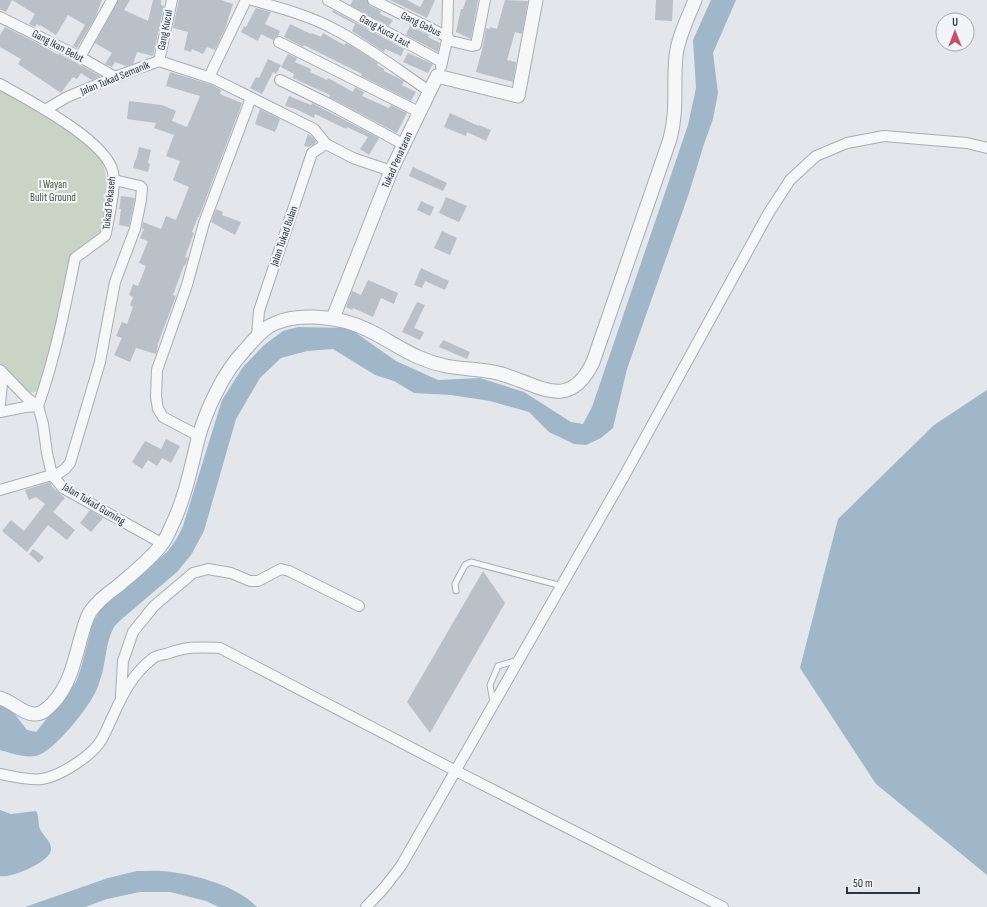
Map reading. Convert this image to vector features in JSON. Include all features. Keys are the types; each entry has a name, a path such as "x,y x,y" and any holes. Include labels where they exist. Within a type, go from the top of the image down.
{"street":[{"path":"80,57 112,0"},
{"name":"Gang Kucul","path":"159,60 172,0"},
{"path":"209,77 246,0"},
{"path":"252,0 305,16 333,28 359,43 429,92"},
{"name":"Gang Kuca Laut","path":"328,0 442,62"},
{"name":"Gang Gabus","path":"373,0 448,39 470,46 476,44 485,0"},
{"name":"Tukad Penataran","path":"333,318 391,171 418,112 437,76 448,39 448,0"},
{"path":"437,76 518,96 536,0"},
{"path":"0,698 14,704 30,714 35,714 44,711 58,697 72,670 86,620 92,609 138,569 162,544 178,514 184,498 199,436 216,393 224,378 241,354 257,336 270,326 290,319 317,317 333,318 360,326 416,356 440,365 496,372 545,390 564,390 579,384 590,369 593,362 670,139 676,107 676,55 695,0"},
{"name":"Gang Ikan Belut","path":"0,17 80,57 115,77"},
{"path":"278,42 418,112"},
{"name":"Jalan Tukad Semanik","path":"45,110 67,98 159,60 209,77 251,98"},
{"path":"280,80 331,105 403,144"},
{"name":"Tukad Pekaseh","path":"0,84 45,110 77,131 98,149 111,165 114,180 105,236 77,255 75,258 67,299 38,406"},
{"path":"199,436 163,417 158,409 156,397 158,370 187,285 204,223 251,98 314,129 326,144 353,158 391,171"},
{"path":"366,907 402,866 623,478 768,214 790,180 816,156 847,143 884,136 967,144 987,148"},
{"name":"Jalan Tukad Bulan","path":"257,336 259,310 312,153 326,144"},
{"path":"0,490 59,473 70,463 100,362 115,282 135,229 141,200 142,188 140,186 114,180"},
{"path":"2,372 27,398 38,406"},
{"path":"0,404 2,372"},
{"path":"0,412 25,406 38,406"},
{"name":"Jalan Tukad Guming","path":"38,406 43,424 52,475 63,488 162,544"},
{"path":"121,697 123,661 133,632 154,606 192,573 208,569 231,573 250,581 258,581 281,569 289,570 359,606"},
{"path":"0,774 14,777 42,779 65,771 84,758 101,740 121,697 134,676 153,658 195,646 220,648 456,771 724,907"}],"lane":[{"path":"456,591 455,584 465,565 471,562 562,586"},
{"path":"494,705 490,685 498,666 520,659"}],"green space":[{"name":"I Wayan Bulit Ground","path":"0,88 49,117 83,141 103,163 107,182 102,231 72,253 63,298 40,388 35,392 30,392 18,385 0,363"}],"water":[{"path":"711,0 736,0 713,53 718,93 713,119 689,193 627,369 613,428 601,438 586,445 574,444 549,432 529,412 490,401 451,395 414,393 394,381 375,375 333,349 307,351 281,358 260,378 236,419 204,531 191,555 177,572 114,627 109,638 98,687 87,706 61,738 44,753 36,756 27,756 0,750 0,706 10,708 27,730 36,732 76,682 93,622 101,609 168,551 177,538 183,526 222,400 243,367 264,345 283,331 298,327 349,328 396,361 438,380 480,378 524,392 571,422 583,424 592,407 688,125 696,88 693,40"},
{"path":"987,390 987,875 876,784 800,668 838,519 934,425"},
{"path":"0,810 11,814 36,811 40,829 51,847 49,855 44,860 29,869 12,875 0,876"},
{"path":"137,871 167,871 205,879 239,893 257,907 219,907 206,901 170,892 140,892 107,899 85,907 25,907 108,878"}],"building":[{"path":"0,0 12,0 6,12 0,9"},
{"path":"12,0 102,0 95,18 77,48 73,46 85,25 68,15 56,35 40,25 37,24 35,27 29,24 35,14"},
{"path":"118,0 130,0 124,10 148,21 153,0 161,0 161,5 164,6 153,56 137,52 133,64 126,66 115,62 112,67 105,64 112,53 95,43"},
{"path":"179,0 221,0 233,4 225,29 215,50 207,47 203,54 192,49 191,52 184,50 188,32 173,28"},
{"path":"353,0 367,0 370,6 381,11 380,14 393,20 389,26 350,5"},
{"path":"390,0 407,0 420,7 424,0 435,0 427,18"},
{"path":"466,0 478,0 471,39 456,32 461,9 463,9"},
{"path":"505,0 528,1 522,34 515,32 507,60 516,62 513,82 476,72 486,28 490,29 490,27 497,29"},
{"path":"656,0 673,0 672,21 655,20"},
{"path":"256,8 271,12 265,24 280,31 278,36 273,40 261,34 258,41 241,32 244,26 246,27"},
{"path":"333,10 404,49 401,56 385,49 384,52 352,31 355,24 332,12"},
{"path":"290,24 321,37 323,33 344,45 346,43 355,48 378,63 377,65 384,69 384,71 404,81 402,85 416,92 411,101 361,76 362,74 304,45 303,47 284,37"},
{"path":"410,26 429,35 428,37 440,43 438,52 406,35"},
{"path":"5,27 100,76 92,80 81,73 77,79 73,77 61,93 18,64 21,59 0,47 0,35"},
{"path":"408,53 433,64 428,73 403,62"},
{"path":"288,54 297,58 295,62 311,69 310,72 327,80 328,78 353,92 355,87 364,92 362,96 389,108 391,105 407,113 397,133 329,97 330,95 293,78 294,74 281,67"},
{"path":"268,59 281,65 276,74 273,72 262,94 250,88 256,77 259,78"},
{"path":"170,72 212,85 221,90 220,94 242,103 192,232 194,233 185,257 188,258 173,295 176,296 157,346 156,354 136,348 130,362 114,355 122,338 116,336 122,322 127,324 133,307 130,305 133,297 129,295 133,284 138,286 146,266 139,263 148,241 140,238 144,229 142,229 143,222 161,229 166,216 176,220 189,187 173,180 180,161 166,156 174,135 154,128 156,123 127,119 129,101 162,105 176,111 172,121 187,127 200,96 166,86"},
{"path":"289,96 311,105 312,103 379,138 369,155 360,149 368,137 347,127 346,129 315,114 314,118 296,109 285,106"},
{"path":"260,109 280,119 275,132 255,124"},
{"path":"450,113 491,130 486,141 467,132 466,136 444,127"},
{"path":"308,134 316,141 315,144 309,147 304,146"},
{"path":"139,147 151,150 148,163 150,164 148,172 133,168"},
{"path":"413,167 447,183 443,191 409,176"},
{"path":"121,196 135,198 129,227 119,225"},
{"path":"446,197 467,206 459,222 439,213"},
{"path":"421,201 434,207 430,216 417,210"},
{"path":"216,209 223,212 222,215 241,222 235,235 211,222"},
{"path":"442,231 457,238 450,255 434,248"},
{"path":"421,268 449,281 445,290 425,281 422,288 414,285"},
{"path":"368,280 398,293 394,304 381,298 373,317 353,308 352,310 346,307 352,291 361,295"},
{"path":"417,302 425,305 414,328 424,332 420,340 402,332"},
{"path":"443,340 470,352 467,359 439,347"},
{"path":"166,439 180,446 171,463 162,458 157,466 148,460 142,469 132,462 145,441 161,449"},
{"path":"50,482 52,487 65,498 53,512 75,530 67,540 48,525 27,552 2,531 11,520 24,531 45,504 36,497 29,500 25,490"},
{"path":"90,510 103,518 91,532 80,523"},
{"path":"33,549 44,557 39,563 29,554"},
{"path":"483,571 505,603 430,733 407,702"}]}
